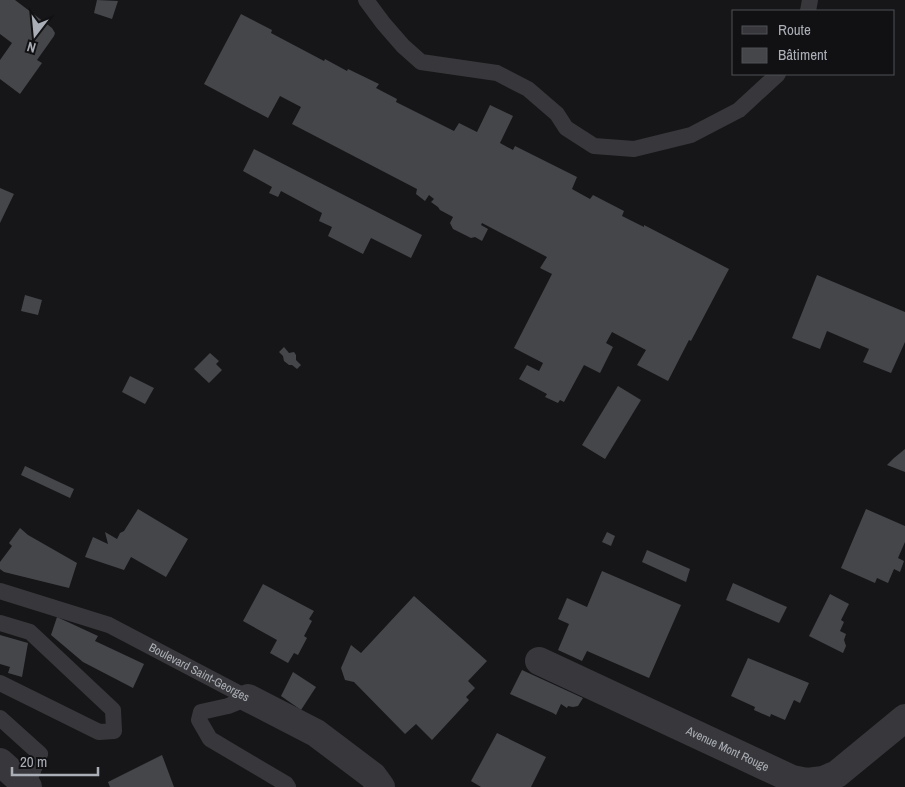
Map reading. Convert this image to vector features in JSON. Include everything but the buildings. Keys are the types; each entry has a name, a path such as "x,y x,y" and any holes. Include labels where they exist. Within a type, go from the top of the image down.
{"street":[{"name":"Avenue Mont Rouge","path":"539,661 792,779 807,782 823,780 837,774 905,718"},
{"name":"Boulevard Saint-Georges","path":"248,698 316,733 373,776 381,787"},
{"path":"0,762 27,786"}],"lane":[{"path":"366,0 403,46 421,62 497,73 528,89 557,114 566,128 594,146 634,149 691,134 739,110 777,75"},
{"name":"Boulevard Saint-Georges","path":"0,591 110,625 248,698"},
{"path":"0,623 30,632 106,703 113,710 114,731 99,732 0,683"},
{"path":"248,698 228,706 201,712 198,720 210,740 286,784 288,787"},
{"path":"0,718 40,754 27,786"}]}
